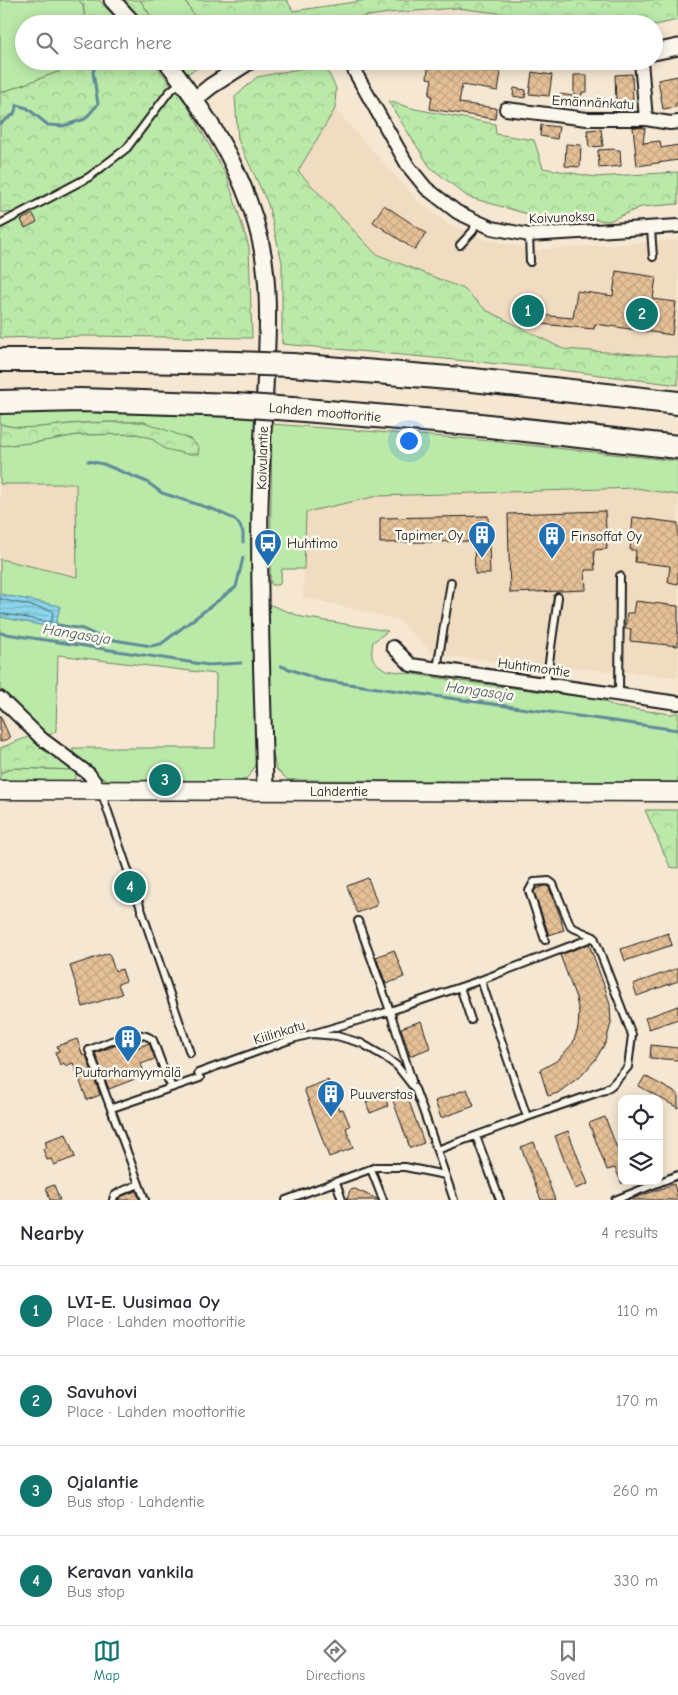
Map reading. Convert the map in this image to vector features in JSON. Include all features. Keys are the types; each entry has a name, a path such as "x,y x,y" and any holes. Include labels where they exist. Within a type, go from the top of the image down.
{"highway":[{"path":"0,360 292,365 473,380 678,403"},
{"name":"Lahden moottoritie","path":"0,402 80,400 236,405 471,424 678,447"}],"main road":[{"name":"Lahdentie","path":"0,790 678,792"}],"street":[{"path":"112,0 126,15"},
{"path":"663,50 678,47"},
{"name":"Koivulantie","path":"173,70 195,99 223,146 234,169 250,209 264,260 268,339 260,507 260,591 265,791"},
{"path":"195,99 236,70"},
{"name":"Koivunoksa","path":"354,70 408,166 426,188 457,212 492,228 529,235 678,226"},
{"path":"642,70 646,119"},
{"name":"Emännänkatu","path":"506,109 588,120 646,119 670,123 678,122"},
{"name":"Huhtimontie","path":"394,647 411,665 678,703"},
{"path":"0,698 42,739 89,774 100,790"}],"lane":[{"path":"0,224 89,177 128,148 169,92 182,81"},
{"path":"460,245 473,231 476,221"},
{"path":"651,229 653,257"},
{"path":"529,235 530,262"},
{"path":"618,695 620,576"},
{"path":"437,669 450,582"},
{"path":"546,684 558,597"},
{"path":"100,790 190,1053"},
{"path":"437,1150 527,1116 605,1090 628,1067 632,1035 594,937 571,927 553,884 549,881 534,882 529,891 545,940"},
{"path":"358,921 390,1011 415,1090"},
{"path":"312,1034 390,1011 481,980 594,937"},
{"path":"481,980 527,1116"},
{"path":"460,987 471,1020"},
{"name":"Kiilinkatu","path":"112,1108 172,1087 292,1039 312,1034 337,1036 361,1043 385,1057 397,1066 415,1090 454,1200"},
{"path":"145,1200 89,1050 130,1035 148,1036 153,1040 172,1087"},
{"path":"476,1136 500,1200"},
{"path":"286,1200 380,1167 405,1167 445,1175"},
{"path":"371,1169 382,1200"},
{"path":"615,1200 678,1176"},
{"path":"336,1182 342,1200"},
{"path":"113,1200 114,1196 120,1192 139,1184"}],"shaded area":[{"path":"335,109 418,201 448,224 486,240 536,250 678,240 678,357 563,349 486,310 464,289 376,254 298,171"},
{"path":"0,484 76,484 77,577 0,559"},
{"name":"Huhtimo","path":"636,488 678,495 678,677 434,655 399,620 303,597 306,512 378,496"}],"green space":[{"path":"0,0 78,0 83,5 85,15 15,15 15,70 60,70 0,93"},
{"path":"78,0 99,0 113,15 85,15 83,5"},
{"path":"123,0 140,0 150,15 136,15"},
{"path":"140,0 185,0 194,15 150,15"},
{"path":"185,0 287,0 293,11 368,0 678,0 678,20 663,23 663,15 513,15 457,8 376,15 194,15"},
{"path":"60,70 159,70 186,103 227,177 249,247 252,338 85,336 0,338 0,229 29,214 0,212 0,93"},
{"path":"185,70 194,70 187,74"},
{"path":"293,70 327,70 336,88 335,109 298,171 376,254 464,289 486,310 563,349 678,357 678,385 554,369 282,344 282,262 268,204 238,140 235,97 257,77"},
{"path":"388,101 415,109 495,124 496,134 534,140 543,168 595,177 678,172 678,204 641,207 609,221 531,215 468,197 430,167"},
{"path":"77,412 258,418 257,751 252,771 243,780 225,783 167,779 118,782 105,779 96,774 73,752 73,748 215,748 216,674 58,655 56,731 48,736 0,694 0,559 77,577 76,484 0,484 0,446 77,435 137,434 151,438 165,449 144,422 88,423 26,428 0,424 0,413"},
{"path":"144,422 190,439 199,447 198,454 187,454 165,449 151,438 137,434 77,435 0,446 0,424 26,428 88,423"},
{"path":"272,424 471,439 678,461 678,495 636,488 378,496 306,512 304,569 282,569 280,584 272,585 270,581"},
{"path":"268,604 302,617 388,631 373,642 372,652 373,659 386,670 599,699 616,707 672,714 678,712 678,782 288,780 276,769 272,749"},
{"path":"33,735 77,770 13,768 0,773 0,748"},
{"path":"13,768 77,770 72,782 0,782 0,773"},
{"path":"645,810 678,810 678,868 670,867"}],"water":[{"path":"0,594 60,606 55,628 0,617"}],"building":[{"path":"428,70 491,70 501,72 498,91 462,85 459,103 496,108 495,119 430,109 432,95 429,95 432,79 427,78"},
{"path":"532,72 552,75 549,96 529,94"},
{"path":"632,74 633,102 616,103 615,75"},
{"path":"574,75 587,75 587,92 582,92 582,95 574,95"},
{"path":"678,76 678,103 676,103 676,107 663,109 658,80"},
{"path":"514,88 526,90 525,98 513,96"},
{"path":"559,94 573,96 572,105 558,103"},
{"path":"541,125 559,127 557,139 540,136"},
{"path":"633,127 645,128 643,143 660,141 661,148 678,145 678,160 637,166"},
{"path":"601,129 603,146 589,147 587,130"},
{"path":"566,144 581,145 580,167 565,166"},
{"path":"598,150 620,150 621,166 599,168"},
{"path":"384,205 426,233 415,250 373,222"},
{"path":"33,214 37,222 25,228 21,220"},
{"path":"616,271 656,277 653,299 676,302 672,335 595,324 594,329 530,323 528,327 518,323 519,319 513,315 522,301 525,303 527,299 538,302 537,307 541,307 539,315 573,318 577,291 613,296"},
{"name":"Finsoffat Oy","path":"605,511 607,549 594,550 595,570 585,570 586,590 510,593 508,514"},
{"name":"Tapimer Oy","path":"488,516 490,574 475,574 474,541 380,543 380,518"},
{"path":"633,517 678,523 678,584 668,582 670,566 635,562 636,550 630,550"},
{"path":"635,601 678,606 678,646 630,641 631,629 625,629 627,613 633,613"},
{"path":"0,715 10,738 0,742"},
{"path":"368,878 378,905 357,913 347,886"},
{"path":"543,886 548,886 564,930 549,935 534,892"},
{"path":"668,933 672,945 625,961 621,949"},
{"path":"589,944 610,1005 611,1023 606,1042 595,1060 583,1074 558,1093 548,1096 540,1070 558,1060 573,1043 578,1028 579,1012 576,998 560,955"},
{"path":"394,950 404,977 386,984 376,957"},
{"path":"109,953 115,971 122,969 126,981 118,984 122,994 83,1007 70,966"},
{"path":"678,968 678,981 637,996 633,984"},
{"path":"678,1006 678,1019 649,1029 645,1018"},
{"path":"421,1021 430,1048 410,1056 401,1028"},
{"path":"77,1039 83,1056 86,1055 100,1095 87,1100 73,1063 65,1066 64,1063 60,1065 55,1052 59,1051 57,1046"},
{"name":"Puutarhamyymälä","path":"133,1040 136,1048 149,1043 155,1059 141,1064 145,1075 109,1089 95,1053"},
{"path":"651,1045 678,1048 678,1060 650,1058"},
{"path":"645,1076 678,1094 678,1108 663,1100 663,1095 655,1095 639,1086"},
{"name":"Puuverstas","path":"328,1080 339,1110 343,1109 350,1126 346,1128 353,1148 329,1157 304,1089"},
{"path":"467,1089 474,1106 441,1118 435,1101"},
{"path":"406,1093 424,1143 410,1148 392,1098"},
{"path":"385,1096 388,1106 370,1113 366,1102"},
{"path":"605,1117 618,1151 618,1175 615,1168 607,1170 589,1123"},
{"path":"568,1131 588,1184 575,1189 555,1136"},
{"path":"66,1134 75,1157 54,1165 51,1159 47,1160 43,1149 47,1148 45,1141"},
{"path":"534,1142 555,1200 541,1200 521,1147"},
{"path":"674,1184 678,1200 631,1200 632,1199"},
{"path":"54,1185 60,1200 50,1200 46,1188"},
{"path":"355,1189 378,1200 347,1200 350,1190"},
{"path":"136,1191 140,1200 118,1200 122,1196"}],"waterway":[{"path":"0,124 14,114 17,105 27,108 48,125 63,126 85,119 98,104 94,70"},
{"path":"88,461 103,464 147,482 162,493 215,510 234,519 243,532 243,542"},
{"path":"52,624 83,629 102,638 151,646 161,644 236,587 243,558"},
{"name":"Hangasoja","path":"0,633 208,665 241,663"},
{"name":"Hangasoja","path":"281,666 320,680 678,730"}],"place":[{"name":"LVI-E. Uusimaa Oy","path":"528,311"},
{"name":"Savuhovi","path":"642,314"},
{"name":"Tapimer Oy","path":"482,559"},
{"name":"Finsoffat Oy","path":"552,560"},
{"name":"Huhtimo","path":"268,567"},
{"name":"Ojalantie","path":"165,780"},
{"name":"Keravan vankila","path":"130,887"},
{"name":"Puutarhamyymälä","path":"128,1063"},
{"name":"Puuverstas","path":"331,1118"}]}
